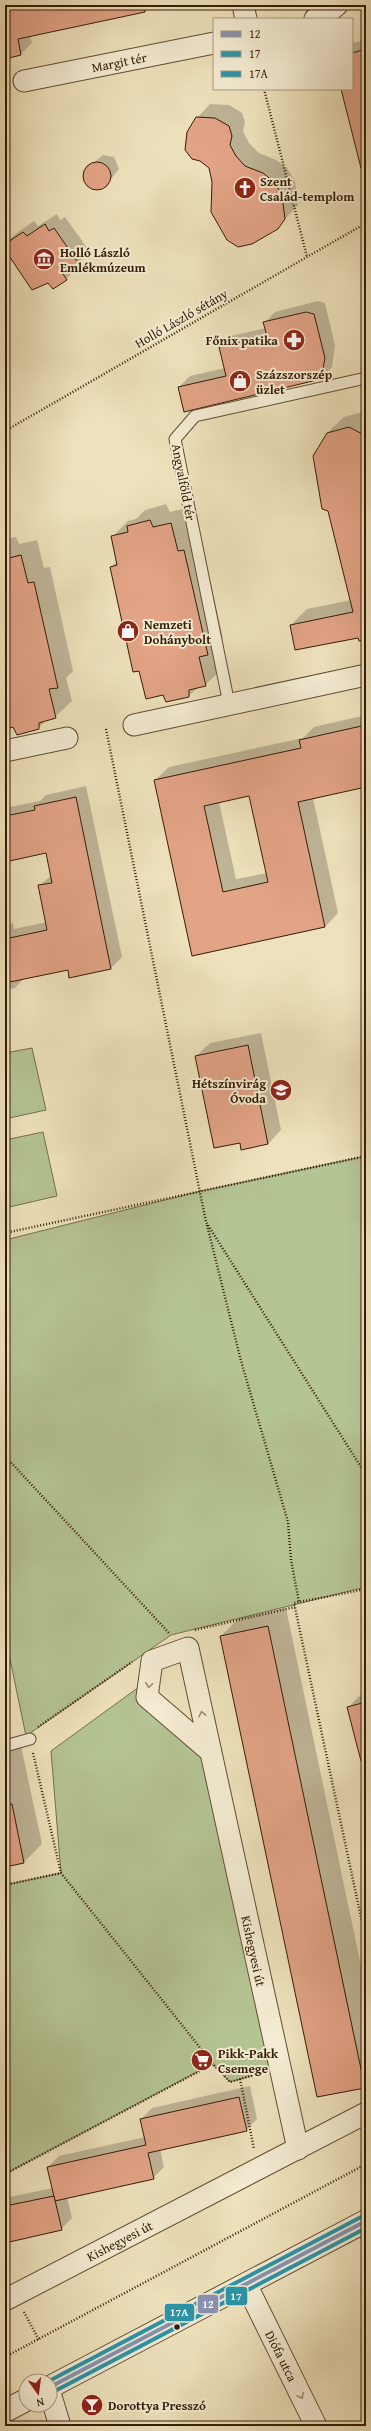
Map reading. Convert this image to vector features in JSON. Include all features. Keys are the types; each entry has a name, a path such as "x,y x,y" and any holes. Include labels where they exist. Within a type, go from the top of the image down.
{"street":[{"path":"243,5 246,18"},
{"path":"318,18 325,15 337,5"},
{"name":"Margit tér","path":"24,81 213,42"},
{"path":"134,725 366,675"},
{"path":"5,751 67,738"},
{"name":"Kishegyesi út","path":"211,1752 147,1697 152,1661 188,1648 211,1752 279,2068 298,2149"},
{"name":"Kishegyesi út","path":"10,2298 366,2113"},
{"path":"58,2383 247,2286 366,2221"},
{"name":"Diófa utca","path":"247,2286 316,2426"},
{"path":"5,2411 18,2404"},
{"path":"56,2413 60,2426"}],"lane":[{"name":"Angyalföld tér","path":"230,704 175,439 195,416 366,378"},
{"path":"5,1746 30,1739"}],"path":[{"path":"264,90 307,257"},
{"name":"Holló László sétány","path":"5,431 366,223"},
{"path":"106,729 201,1191 206,1222 241,1361 288,1522 291,1560 299,1602"},
{"path":"5,1233 366,1156"},
{"path":"206,1222 366,1475"},
{"path":"5,1456 171,1635"},
{"path":"366,1589 294,1603 366,1941"},
{"path":"30,1739 61,1873 213,2064 230,2082 279,2068"},
{"path":"5,1886 61,1873"},
{"path":"5,2174 213,2064"},
{"path":"240,2079 256,2162 267,2164"},
{"path":"5,2357 366,2164"},
{"path":"10,2298 39,2340"}],"green space":[{"path":"32,1048 46,1110 5,1119 5,1053"},
{"path":"43,1132 57,1196 5,1208 5,1140"},
{"path":"366,1156 366,1587 171,1635 26,1736 5,1635 5,1240 201,1191"},
{"path":"150,1679 147,1697 211,1752 279,2068 230,2082 212,2064 5,2174 5,1885 61,1873 51,1751"}],"building":[{"path":"5,5 144,5 145,12 18,39 21,55 5,59"},
{"path":"366,49 366,168 361,168 341,90 353,90 353,53"},
{"name":"Szent Család-templom","path":"196,117 215,118 229,126 232,136 230,145 236,156 245,166 263,173 274,182 282,195 285,219 278,229 252,244 238,247 227,240 211,212 212,182 209,168 200,161 192,159 185,150 187,132"},
{"path":"97,162 107,166 111,176 107,186 97,190 87,186 83,176 87,166"},
{"name":"Holló László Emlékmúzeum","path":"45,224 49,231 54,228 79,264 63,274 67,280 53,289 48,283 32,290 5,250 5,244 23,232 27,236"},
{"path":"306,312 314,314 325,358 321,379 184,412 178,387 226,376 219,347 267,336 263,322"},
{"path":"349,427 366,436 366,640 359,641 358,638 295,650 290,625 353,612 328,511 322,509 313,456 327,433"},
{"path":"150,520 153,527 171,523 178,551 184,550 208,655 199,657 206,686 189,690 189,697 166,702 163,695 146,699 139,671 133,672 110,567 117,565 111,536 128,532 127,526"},
{"path":"21,555 28,583 34,582 58,688 49,689 56,718 39,723 39,729 17,735 13,727 5,729 5,559"},
{"path":"366,725 366,787 298,802 325,927 192,956 154,780 301,748 299,740","holes":["249,796 268,882 223,892 204,806"]},
{"path":"76,797 111,969 69,978 68,970 5,983 5,939 47,930 38,885 52,883 46,853 5,862 5,816 35,810 34,806"},
{"name":"Hétszínvirág Óvoda","path":"248,1045 268,1144 241,1150 240,1143 214,1148 195,1056"},
{"path":"268,1626 365,2088 317,2097 220,1636"},
{"path":"366,1702 366,1760 361,1761 347,1707"},
{"path":"12,1804 24,1863 10,1866 8,1861 5,1861 5,1805"},
{"path":"239,2097 247,2131 148,2153 154,2179 55,2201 47,2167 146,2145 140,2119"},
{"path":"54,2196 62,2230 5,2243 5,2206"}],"transit line":[{"name":"17A","path":"58,2376 363,2216"},
{"name":"12","path":"58,2383 366,2221"},
{"name":"17","path":"58,2389 366,2228"}],"place":[{"name":"Szent Család-templom","path":"245,188"},
{"name":"Holló László Emlékmúzeum","path":"44,259"},
{"name":"Főnix patika","path":"294,340"},
{"name":"Százszorszép üzlet","path":"240,381"},
{"name":"Nemzeti Dohánybolt","path":"128,631"},
{"name":"Hétszínvirág Óvoda","path":"281,1090"},
{"name":"Pikk-Pakk Csemege","path":"202,2060"},
{"name":"Dorottya Presszó","path":"92,2405"}]}
